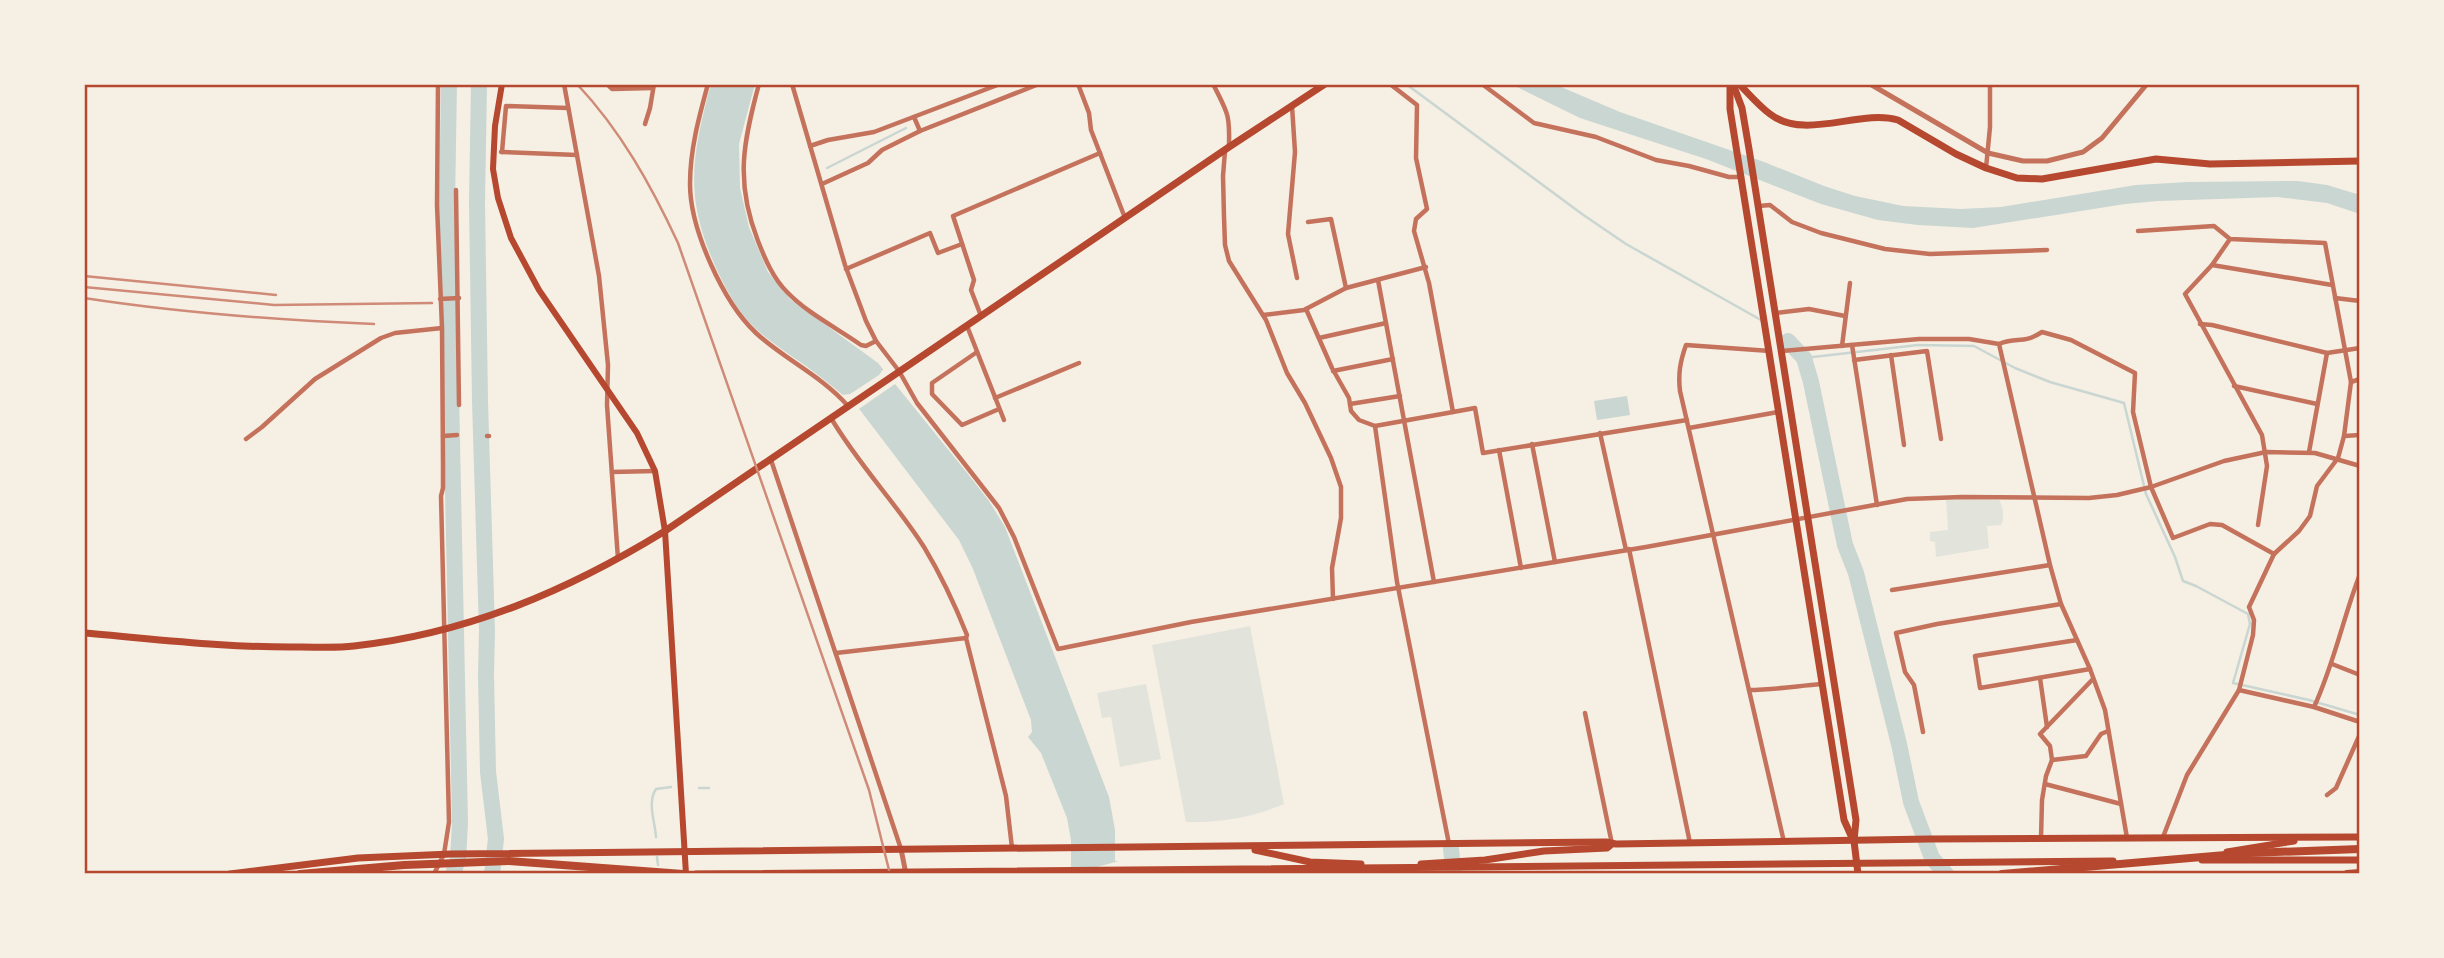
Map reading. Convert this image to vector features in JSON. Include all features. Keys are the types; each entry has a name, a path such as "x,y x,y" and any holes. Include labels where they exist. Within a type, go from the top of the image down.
{"highway":[{"path":"2002,874 2249,853 2360,849"},
{"path":"300,874 404,865 509,861 685,874"},
{"path":"2347,874 2360,873"}],"main road":[{"path":"502,84 493,152 498,198 518,255 538,290 637,433 655,471 665,531 685,874"},
{"path":"84,633 263,647 353,647 479,620 575,582 665,531 1325,84"},
{"path":"1731,84 1730,109 1844,820 1854,841"},
{"path":"1731,84 1742,108 1783,350 1856,820 1854,841 1858,874"},
{"path":"1739,84 1772,116 1791,123 1826,124 1887,117 1898,120 1986,168 2017,178 2042,180 2156,159 2210,164 2360,160"},
{"path":"230,874 335,860 447,854 2360,837"},
{"path":"2188,860 2247,847 2328,838"},
{"path":"1241,846 1310,862 1395,868 1485,860 1544,851 1607,848 1612,844"},
{"path":"696,874 2360,860"}],"street":[{"path":"435,874 447,854 449,822 441,496 444,436 438,84"},
{"path":"564,84 599,276 608,365 607,405 618,560"},
{"path":"607,84 612,89 653,86 645,124"},
{"path":"708,84 692,148 690,187 694,213 712,265 732,304 756,333 849,405"},
{"path":"759,84 746,134 742,176 747,208 761,249 772,271 793,298 861,345 866,346 876,341"},
{"path":"792,84 858,304 895,373 999,508 1014,537 1058,649 1191,622 1399,589 1924,497 2089,498 2151,487 2224,461 2266,452 2309,452 2360,466"},
{"path":"810,146 828,140 872,133 1000,84"},
{"path":"822,184 868,163 882,150 920,131 1039,84"},
{"path":"1078,84 1125,218"},
{"path":"1213,84 1225,104 1230,122 1223,176 1227,254 1233,269 1263,315 1287,373 1305,403 1331,458 1341,486 1340,518 1332,568 1333,599"},
{"path":"1390,84 1417,105 1416,158 1427,209 1416,219 1414,228 1426,267 1453,412"},
{"path":"1482,84 1534,123 1597,137 1656,160 1729,177 1742,177"},
{"path":"1986,168 1990,84"},
{"path":"1874,85 1988,153 2023,161 2047,161 2083,152 2102,138 2147,84"},
{"path":"1292,105 1295,152 1288,234 1297,278"},
{"path":"502,152 506,106 568,108"},
{"path":"914,117 920,131"},
{"path":"493,152 577,155"},
{"path":"981,316 971,290 974,280 953,216 1100,153"},
{"path":"456,190 459,405"},
{"path":"1759,206 1770,205 1792,222 1821,233 1885,249 1930,254 2047,250"},
{"path":"1308,222 1331,219 1346,288"},
{"path":"2138,230 2214,226 2230,239 2325,243 2351,382 2344,436 2337,458 2318,486 2309,516 2299,531 2274,554 2249,607 2254,620 2253,635 2239,690 2187,775 2163,837"},
{"path":"846,269 930,233 938,253 962,244"},
{"path":"2230,239 2212,265 2185,294 2262,435 2267,466 2258,525"},
{"path":"2212,265 2332,285"},
{"path":"1263,315 1306,309 1346,288 1426,267"},
{"path":"1378,280 1434,582"},
{"path":"1842,346 1850,283"},
{"path":"442,299 458,298"},
{"path":"2335,298 2360,301"},
{"path":"1306,309 1333,371 1349,398 1351,411 1359,420 1375,426 1475,408 1483,453 1687,420"},
{"path":"1776,316 1806,309 1845,316"},
{"path":"1319,338 1386,323"},
{"path":"2200,324 2327,353 2360,348"},
{"path":"967,325 1004,419"},
{"path":"246,439 315,379 381,338 401,332 442,328"},
{"path":"1783,350 1852,347 1919,339 1969,340 1999,344 2009,339 2028,341 2042,332 2071,340 2135,373 2133,411 2151,487 2173,538 2210,524 2222,524 2274,554"},
{"path":"1999,344 2061,604 2105,710 2127,838"},
{"path":"1770,351 1686,345 1679,376 1784,843"},
{"path":"1852,347 1877,505"},
{"path":"1853,359 1927,351 1941,439"},
{"path":"977,352 932,383 932,394 962,425 999,409"},
{"path":"2309,452 2327,353"},
{"path":"1891,355 1904,445"},
{"path":"1333,371 1393,359"},
{"path":"995,398 1079,363"},
{"path":"2351,382 2360,379"},
{"path":"2233,386 2317,404"},
{"path":"1350,404 1400,396"},
{"path":"1689,428 1779,412"},
{"path":"831,418 923,546 943,581 967,635 1006,796 1012,848"},
{"path":"1375,426 1399,589 1449,844"},
{"path":"1600,433 1690,844"},
{"path":"444,436 457,435"},
{"path":"2344,436 2360,435"},
{"path":"1532,444 1555,562"},
{"path":"1499,450 1521,568"},
{"path":"771,460 901,849 906,872"},
{"path":"612,472 655,471"},
{"path":"1892,590 2050,565"},
{"path":"2314,706 2332,664 2349,602 2360,574"},
{"path":"1923,732 1914,685 1905,672 1896,633 2061,604"},
{"path":"836,653 966,638"},
{"path":"2077,640 1975,656 1980,688 2090,669"},
{"path":"2332,664 2360,675"},
{"path":"2040,678 2047,727"},
{"path":"2041,838 2045,785 2052,760 2050,746 2040,734 2093,679"},
{"path":"1749,690 1774,691 1786,687 1822,684"},
{"path":"2239,690 2314,706 2360,722"},
{"path":"1585,713 1612,844"},
{"path":"2052,760 2086,756 2101,734 2108,731"},
{"path":"2327,795 2336,788 2360,734"},
{"path":"2045,785 2121,804"}],"shaded area":[{"path":"711,84 755,84 739,144 740,188 749,227 768,272 790,299 878,363 989,501 1005,527 1109,797 1115,830 1115,861 1119,861 1071,874 1071,840 1067,818 1041,753 1028,737 1032,732 1031,720 973,569 959,540 860,410 755,328 738,308 725,286 706,244 695,199 695,156"},
{"path":"1511,84 1554,84 1620,112 1764,162 1824,186 1903,206 1961,209 2001,207 2136,185 2298,181 2327,185 2360,195 2360,214 2327,203 2277,197 2125,204 1973,228 1878,220 1821,204 1706,159 1580,118"},
{"path":"1627,396 1630,415 1597,420 1594,401"},
{"path":"1946,499 1999,500 2003,519 2001,525 1987,526 1989,548 1936,557 1935,542 1930,541 1930,532 1948,530"},
{"path":"1250,626 1284,804 1236,818 1186,822 1152,645"},
{"path":"1146,684 1161,759 1120,767 1111,717 1102,718 1097,693"}],"pier":[{"path":"884,368 898,382 856,411 842,395 850,394 879,375"}],"waterway":[{"path":"449,84 447,203 460,823 458,859 453,874"},
{"path":"479,84 477,202 488,772 496,839 492,874"},
{"path":"1406,84 1626,244 1761,320"},
{"path":"827,168 906,128"},
{"path":"1780,335 1788,341"},
{"path":"1788,341 1804,358 1811,382 1845,545 1856,573 1911,802 1932,858 1946,874"},
{"path":"1804,358 1918,345 1974,346 2015,368 2050,382 2124,403 2146,494 2183,581 2248,614 2250,624 2233,683 2360,715"},
{"path":"656,837 653,794 656,789 671,787"},
{"path":"699,788 709,788"},
{"path":"1451,848 1452,859"},
{"path":"657,857 658,865"}],"railway":[{"path":"577,84 608,121 634,159 678,243 869,790 890,874"},
{"path":"84,276 276,295"},
{"path":"84,287 274,305 432,303"},
{"path":"84,298 228,315 374,324"}]}
